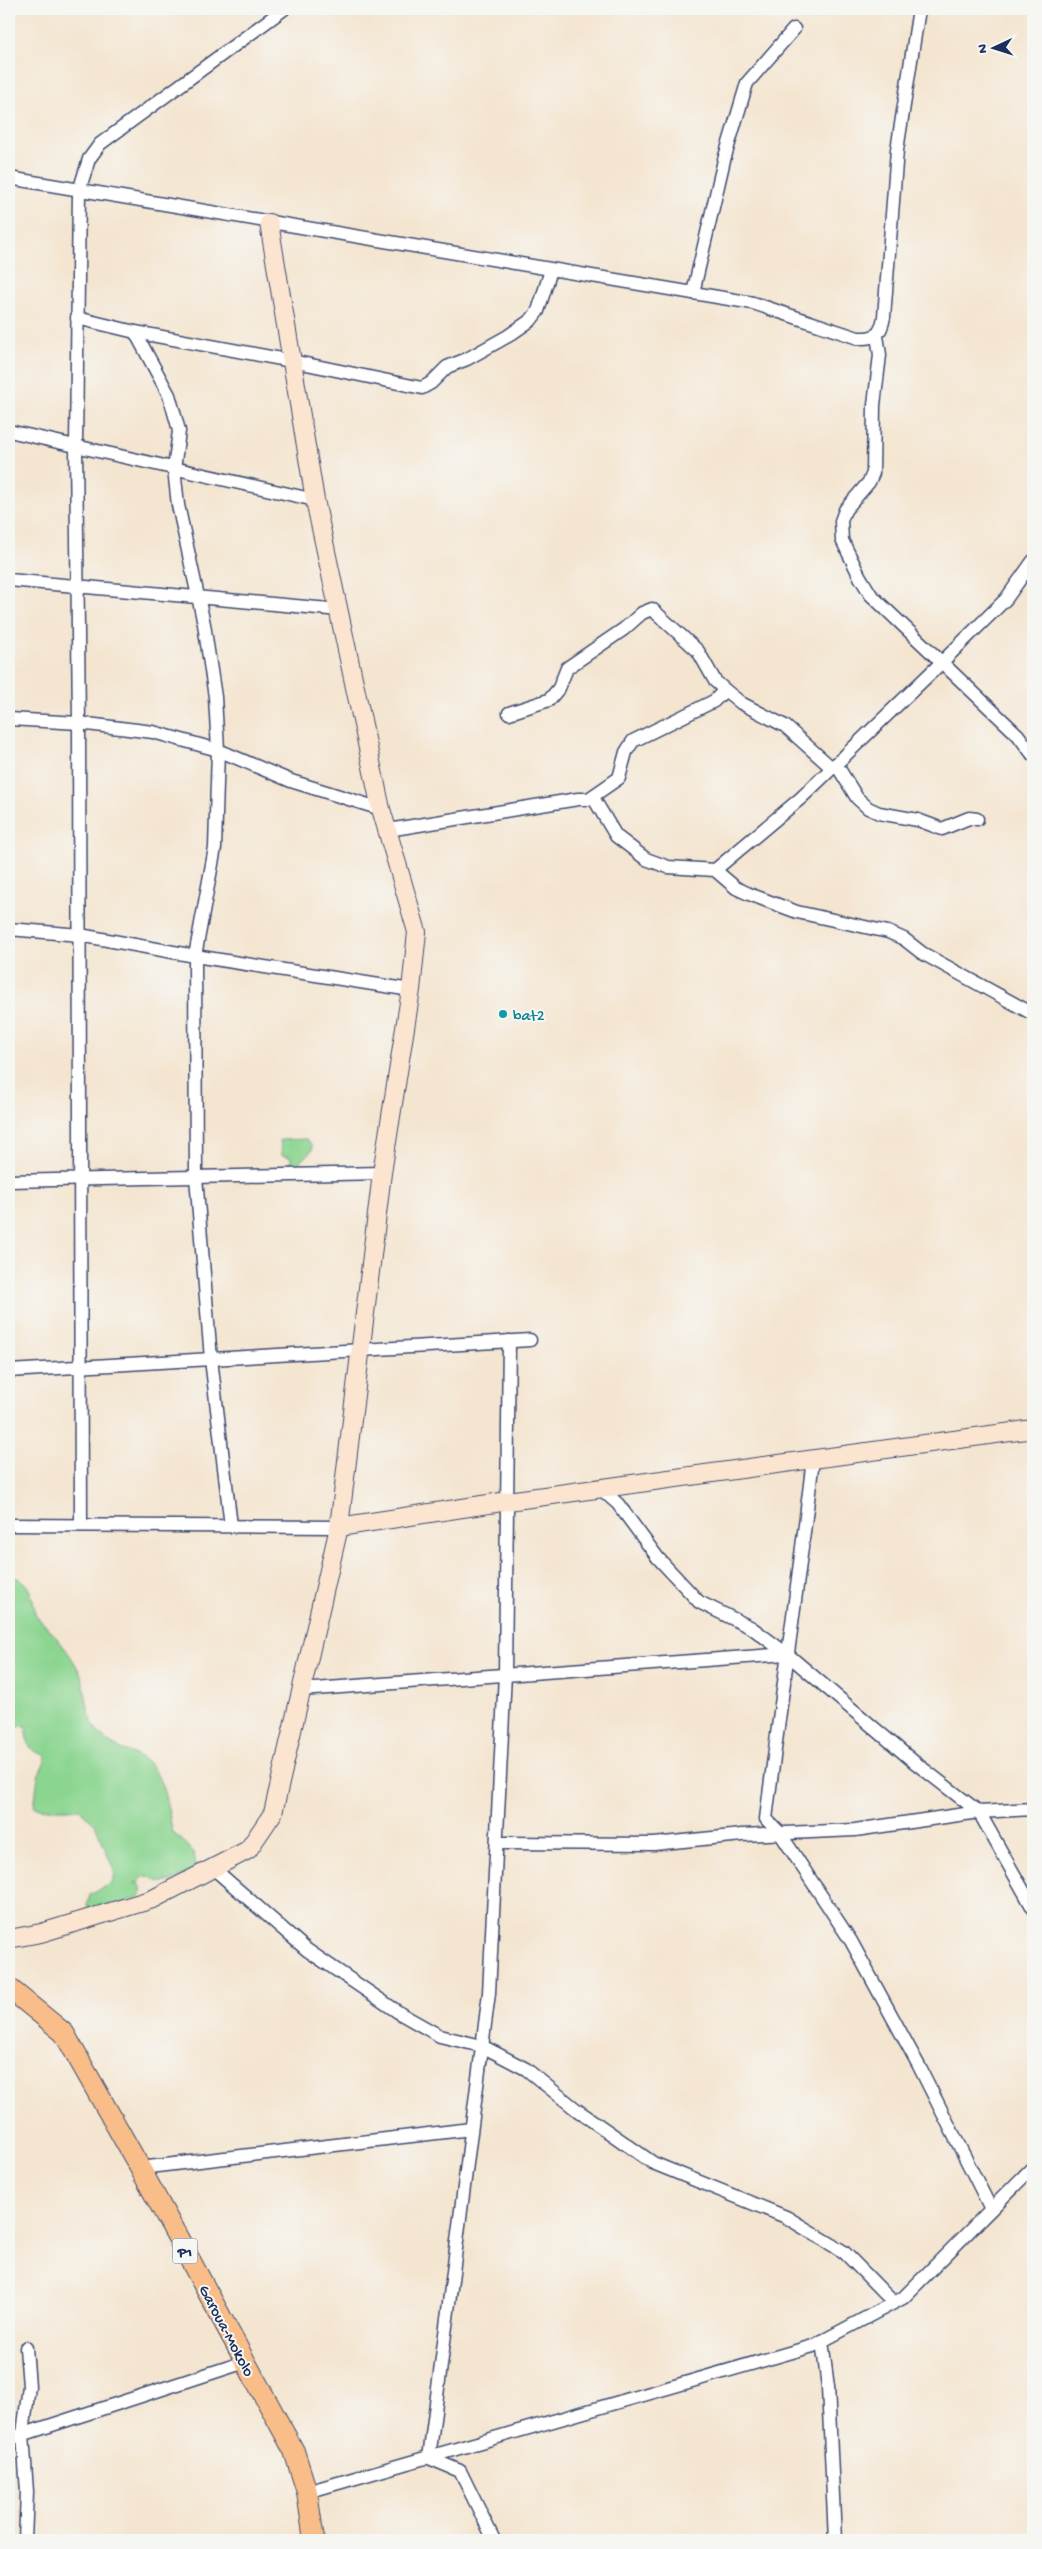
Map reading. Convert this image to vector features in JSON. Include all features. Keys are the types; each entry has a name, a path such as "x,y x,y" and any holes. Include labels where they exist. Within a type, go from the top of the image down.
{"main road":[{"name":"Garoua-Mokolo","path":"9,1988 64,2033 140,2168 294,2451 307,2492 314,2540"}],"street":[{"path":"81,1524 80,935 76,447 79,191 89,159 100,144 284,9"},
{"path":"9,178 753,303 858,338 870,339 877,336 882,330 884,317 897,150 919,9"},
{"path":"693,293 724,160 747,83 794,29"},
{"path":"9,1940 41,1934 153,1899 248,1850 272,1813 339,1526 382,1173 411,990 416,932 381,809 315,500 269,223"},
{"path":"77,318 134,332 292,360 416,387 426,386 447,367 466,360 508,336 531,320 538,311 551,270"},
{"path":"134,332 174,410 179,431 174,469 178,505 211,663 218,750 215,848 195,956 196,1177 211,1359 231,1526"},
{"path":"877,336 880,355 874,406 873,473 869,482 845,510 841,532 860,577 871,595 1018,735 1033,755"},
{"path":"9,432 315,500"},
{"path":"715,870 772,824 941,663 1006,599 1033,561"},
{"path":"9,580 340,610"},
{"path":"509,713 524,710 549,700 558,688 567,668 624,629 642,613 652,609 698,651 716,682 741,703 785,726 834,766 857,798 868,808 879,813 918,820 942,829 969,818 977,819"},
{"path":"388,830 590,798 619,778 626,752 633,741 714,701 725,690"},
{"path":"9,719 132,728 218,750 291,781 381,809"},
{"path":"590,798 596,800 616,836 646,859 668,867 715,870 736,888 781,906 888,932 904,939 922,953 1033,1014"},
{"path":"9,929 80,935 195,956 411,990"},
{"path":"9,1181 382,1173"},
{"path":"9,1371 530,1340"},
{"path":"429,2458 489,1993 506,1674 509,1341"},
{"path":"9,1525 339,1526 1033,1429"},
{"path":"813,1459 766,1819 780,1833 851,1941 919,2066 992,2208"},
{"path":"601,1489 618,1504 658,1558 699,1602 752,1628 787,1654 913,1762 979,1812 1033,1908"},
{"path":"301,1690 787,1654"},
{"path":"497,1843 654,1844 742,1834 855,1830 979,1812 1033,1809"},
{"path":"213,1868 307,1950 393,2009 440,2036 482,2046 526,2069 577,2110 653,2162 786,2217 844,2252 894,2302"},
{"path":"140,2168 472,2128"},
{"path":"307,2492 813,2346 903,2298 1033,2167"},
{"path":"822,2341 828,2387 835,2540"},
{"path":"25,2540 27,2492 23,2434 29,2386 26,2348"},
{"path":"9,2438 245,2362"},
{"path":"429,2458 460,2471 494,2540"}],"green space":[{"path":"307,1139 312,1145 312,1150 298,1164 291,1164 291,1157 282,1155 280,1140"},
{"path":"9,1576 22,1581 26,1585 33,1601 35,1615 61,1643 77,1667 83,1682 87,1705 94,1727 112,1744 138,1756 154,1770 163,1790 173,1833 191,1849 195,1859 195,1872 173,1881 164,1882 145,1876 138,1883 135,1883 141,1886 141,1896 103,1910 89,1909 87,1905 90,1895 112,1883 115,1873 95,1824 80,1809 34,1807 38,1776 45,1761 45,1755 31,1748 28,1742 26,1726 9,1728"}],"place":[{"name":"bat2","path":"503,1014"}]}
